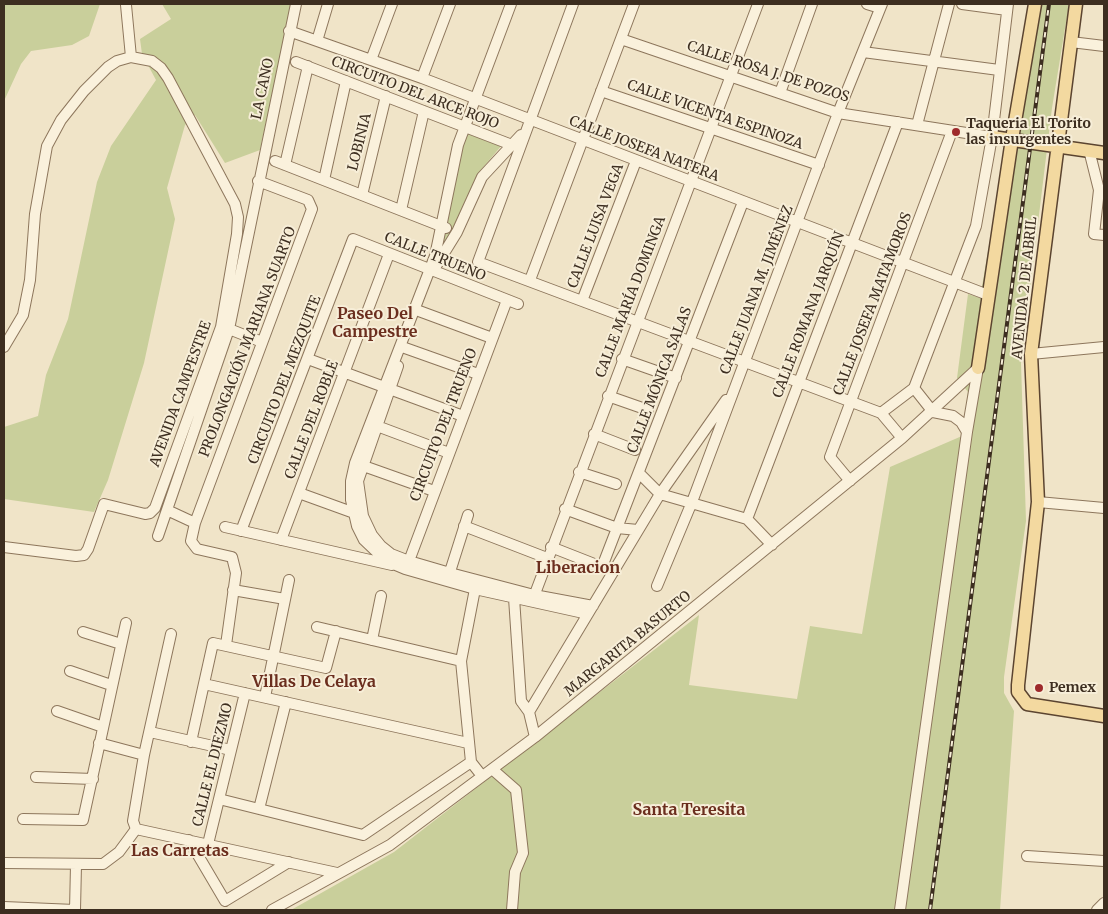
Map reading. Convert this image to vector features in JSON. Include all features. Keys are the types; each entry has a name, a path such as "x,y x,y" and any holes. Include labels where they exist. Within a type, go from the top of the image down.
{"main road":[{"path":"978,368 1012,139 1035,4"},
{"name":"AVENIDA 2 DE ABRIL","path":"1076,4 1031,354 1038,502 1019,661 1018,685 1020,696 1031,700 1102,713"},
{"name":"CALLE ROSA J. DE POZOS","path":"992,137 1104,153"}],"street":[{"name":"LA CANO","path":"158,536 229,329 296,4"},
{"path":"317,41 328,4"},
{"path":"371,60 392,4"},
{"path":"422,78 450,4"},
{"path":"359,464 377,426 387,388 419,311 435,256 458,145 511,4"},
{"path":"573,4 478,262 530,280 689,343 881,413 902,438"},
{"path":"530,280 634,4"},
{"name":"CALLE MARÍA DOMINGA","path":"533,598 579,472 758,4"},
{"path":"780,93 812,4"},
{"path":"867,4 881,6"},
{"path":"917,125 949,4"},
{"path":"881,413 914,388 976,226 992,137 1007,7 962,4"},
{"path":"4,347 23,315 30,280 35,214 47,146 61,120 84,91 117,61 131,57 126,5"},
{"name":"CALLE JUANA M. JIMÉNEZ","path":"657,586 692,502 838,113 881,6"},
{"name":"CALLE JOSEFA NATERA","path":"289,31 422,78 582,141 988,295"},
{"name":"CALLE ROSA J. DE POZOS","path":"621,39 838,113 992,137"},
{"path":"1071,42 1104,46"},
{"path":"863,52 999,70"},
{"name":"AVENIDA CAMPESTRE","path":"4,547 76,556 84,555 88,549 104,504 150,514 154,508 221,327 238,217 235,204 161,68 152,62 131,57"},
{"name":"CIRCUITO DEL ARCE ROJO","path":"296,62 512,145"},
{"path":"308,66 280,163 457,232"},
{"path":"324,180 346,81"},
{"name":"CALLE VICENTA ESPINOZA","path":"602,91 819,165"},
{"name":"LOBINIA","path":"362,195 386,96"},
{"path":"401,210 424,111"},
{"name":"CALLE ROMANA JARQUÍN","path":"747,519 898,122"},
{"name":"CALLE JOSEFA MATAMOROS","path":"850,481 830,457 952,130"},
{"path":"397,566 380,556 364,540 358,514 359,464 431,270 457,232 482,177 524,133"},
{"path":"1089,150 1102,190 1094,234 1104,235"},
{"name":"CALLE LUISA VEGA","path":"582,301 636,161"},
{"name":"PROLONGACIÓN MARIANA SUARTO","path":"233,590 236,573 232,557 197,549 191,541 195,523 312,209 308,200 258,181"},
{"name":"CALLE MÓNICA SALAS","path":"602,567 743,202"},
{"name":"CALLE TRUENO","path":"353,239 518,304"},
{"name":"CIRCUITO DEL MEZQUITE","path":"241,531 353,239"},
{"name":"CALLE DEL ROBLE","path":"281,540 389,254"},
{"name":"CIRCUITO DEL TRUENO","path":"409,561 507,300"},
{"path":"419,311 492,338"},
{"path":"229,329 262,342"},
{"path":"405,348 478,374"},
{"path":"1031,354 1104,348"},
{"path":"308,359 463,416"},
{"path":"622,359 676,378"},
{"path":"900,910 967,432 978,368"},
{"name":"MARGARITA BASURTO","path":"272,910 390,845 534,737 772,546 902,438 933,412 978,368"},
{"path":"529,712 660,494 735,388"},
{"path":"914,388 933,412 953,416 961,422 967,432"},
{"path":"608,396 648,410"},
{"path":"377,426 448,453"},
{"path":"594,434 635,450"},
{"path":"359,464 434,491"},
{"path":"579,472 616,484"},
{"path":"639,473 660,494 747,519 772,546"},
{"path":"299,493 358,514 381,546 391,554 475,589 514,598 533,598"},
{"path":"1038,502 1104,508"},
{"path":"565,509 618,528 638,530"},
{"path":"167,510 195,523"},
{"path":"448,577 468,515"},
{"path":"464,526 547,558"},
{"path":"225,527 590,610"},
{"path":"551,547 612,572"},
{"path":"265,697 290,580"},
{"path":"475,589 461,661 471,762 482,776"},
{"path":"226,645 233,590 285,599"},
{"path":"372,640 381,596"},
{"path":"514,598 521,701 529,712 534,737"},
{"path":"23,819 83,820 126,623"},
{"path":"317,627 461,661"},
{"path":"191,742 213,643 326,668 336,631"},
{"path":"83,632 121,644"},
{"path":"136,829 133,820 144,755 171,634"},
{"path":"70,671 112,685"},
{"path":"204,684 468,743"},
{"name":"CALLE EL DIEZMO","path":"208,844 245,693"},
{"path":"259,809 286,702"},
{"path":"57,711 103,727"},
{"path":"150,732 231,750"},
{"path":"100,743 144,755"},
{"path":"219,799 363,835 471,762"},
{"path":"492,769 516,790 523,853 515,872 512,910"},
{"path":"36,777 93,779"},
{"path":"136,829 337,873"},
{"path":"4,863 103,864 119,852 136,829"},
{"path":"189,840 225,900 289,862"},
{"path":"1027,856 1104,861"},
{"path":"4,908 75,910 76,865"},
{"path":"1097,910 1104,902"}],"green space":[{"path":"4,4 100,4 89,36 72,45 31,51 21,64 4,101"},
{"path":"162,4 291,4 260,150 225,163 195,115 185,125 167,188 175,219 144,363 108,480 94,512 4,499 4,427 38,416 46,375 68,319 97,182 111,146 156,80 142,54 140,39 171,19"},
{"path":"1039,4 1069,4 1052,108 1021,363 1026,521 1004,677 1004,693 1014,711 1000,910 291,910 394,852 699,615 689,685 797,699 810,626 862,634 890,467 962,436 968,392 957,378 968,294 980,298 1006,146 1020,131"},
{"path":"468,131 502,145 480,171 458,224 439,252 459,159"}],"railway":[{"path":"930,910 1049,4"}],"place":[{"name":"Taqueria El Torito las insurgentes","path":"956,132"},
{"name":"Pemex","path":"1039,688"}],"district":[{"name":"Paseo Del Campestre","path":"375,323"},
{"name":"Liberacion","path":"578,568"},
{"name":"Villas De Celaya","path":"314,682"},
{"name":"Santa Teresita","path":"689,810"},
{"name":"Las Carretas","path":"180,851"}]}
